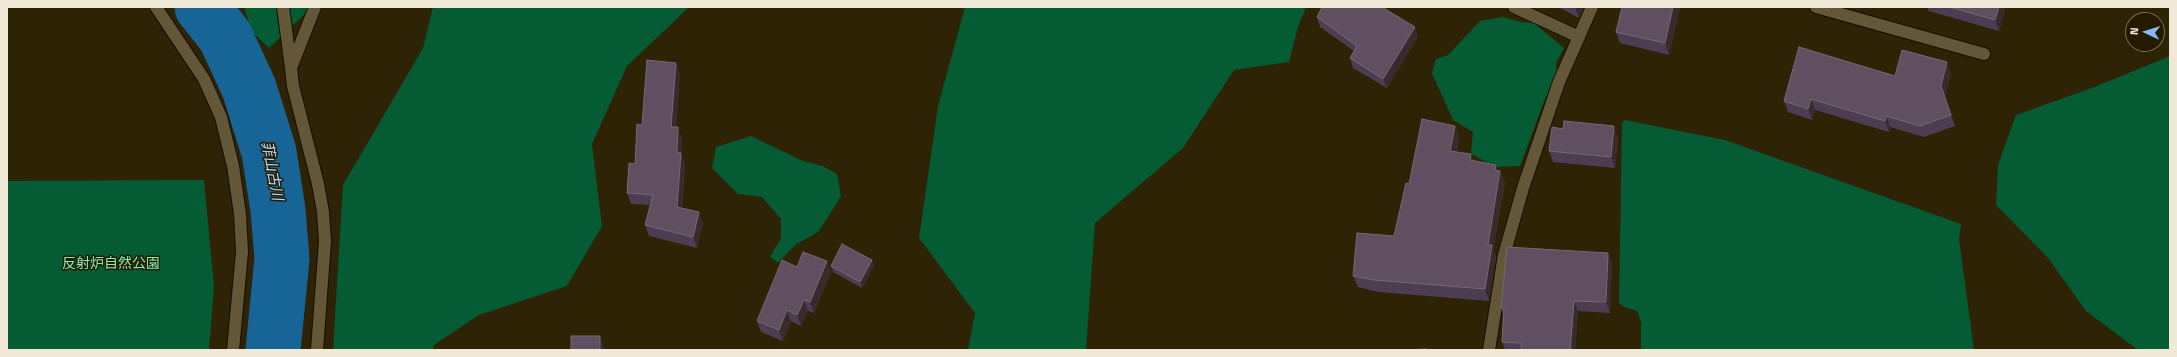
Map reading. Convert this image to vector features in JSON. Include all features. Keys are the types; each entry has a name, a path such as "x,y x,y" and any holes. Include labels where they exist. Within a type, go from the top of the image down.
{"street":[{"path":"156,7 204,79 221,117 233,166 240,214 242,252 233,350"},
{"path":"283,7 293,86 318,184 325,241 317,350"},
{"path":"291,68 315,7"},
{"path":"1514,7 1579,37"},
{"path":"1489,350 1504,255 1523,188 1559,82 1592,7"},
{"path":"1816,7 1984,54"}],"green space":[{"path":"244,7 312,7 269,48 252,32"},
{"path":"433,7 689,7 627,66 592,144 602,226 567,286 479,315 434,345 433,350 333,350 343,185 423,48"},
{"path":"965,7 1306,7 1298,27 1289,62 1234,70 1183,148 1095,223 1086,350 968,350 975,313 919,238 938,106"},
{"path":"1503,17 1520,22 1534,23 1564,48 1556,63 1557,73 1543,104 1520,166 1496,167 1471,154 1473,132 1453,120 1432,73 1436,59 1448,55 1480,21"},
{"path":"2170,56 2170,350 2138,350 2086,311 2048,258 1996,205 1998,165 2016,115 2097,86"},
{"path":"1625,120 1725,140 1961,224 1959,239 1974,350 1641,350 1641,322 1637,311 1624,307 1619,303 1622,123"},
{"path":"751,136 803,161 823,166 837,174 841,196 832,211 818,232 795,245 778,263 770,257 781,238 781,219 762,197 738,194 712,168 716,147"},
{"name":"反射炉自然公園","path":"204,180 214,286 209,350 7,350 7,181"}],"building":[{"path":"1322,7 1382,7 1415,27 1383,79 1350,58 1357,46 1317,17"},
{"path":"1622,7 1673,7 1665,43 1616,32"},
{"path":"1950,7 1999,7 1995,20"},
{"path":"1799,47 1895,76 1902,50 1947,62 1941,86 1951,115 1920,126 1886,116 1885,121 1811,99 1808,109 1784,101"},
{"path":"647,60 676,63 671,127 678,127 677,152 681,153 677,207 699,212 693,237 645,225 653,195 627,193 629,163 635,164 637,124 642,125"},
{"path":"1422,119 1455,126 1450,151 1471,154 1470,160 1496,165 1495,170 1500,171 1488,245 1492,245 1485,289 1374,280 1353,276 1357,233 1394,236 1406,183 1409,184"},
{"path":"1564,121 1614,126 1611,157 1549,151 1552,127 1563,129"},
{"path":"842,244 872,260 860,282 831,266"},
{"path":"1507,247 1608,253 1606,302 1574,301 1570,350 1521,350 1521,343 1502,342 1504,309 1501,308"},
{"path":"803,252 827,261 810,302 804,300 797,315 787,310 779,330 757,321 782,260 797,267"},
{"path":"571,336 600,336 600,350 571,350"},
{"path":"1426,349 1426,350 1405,350"}],"waterway":[{"name":"菲山古川","path":"202,7 225,36 249,88 269,152 278,210 282,259 273,350"}]}
